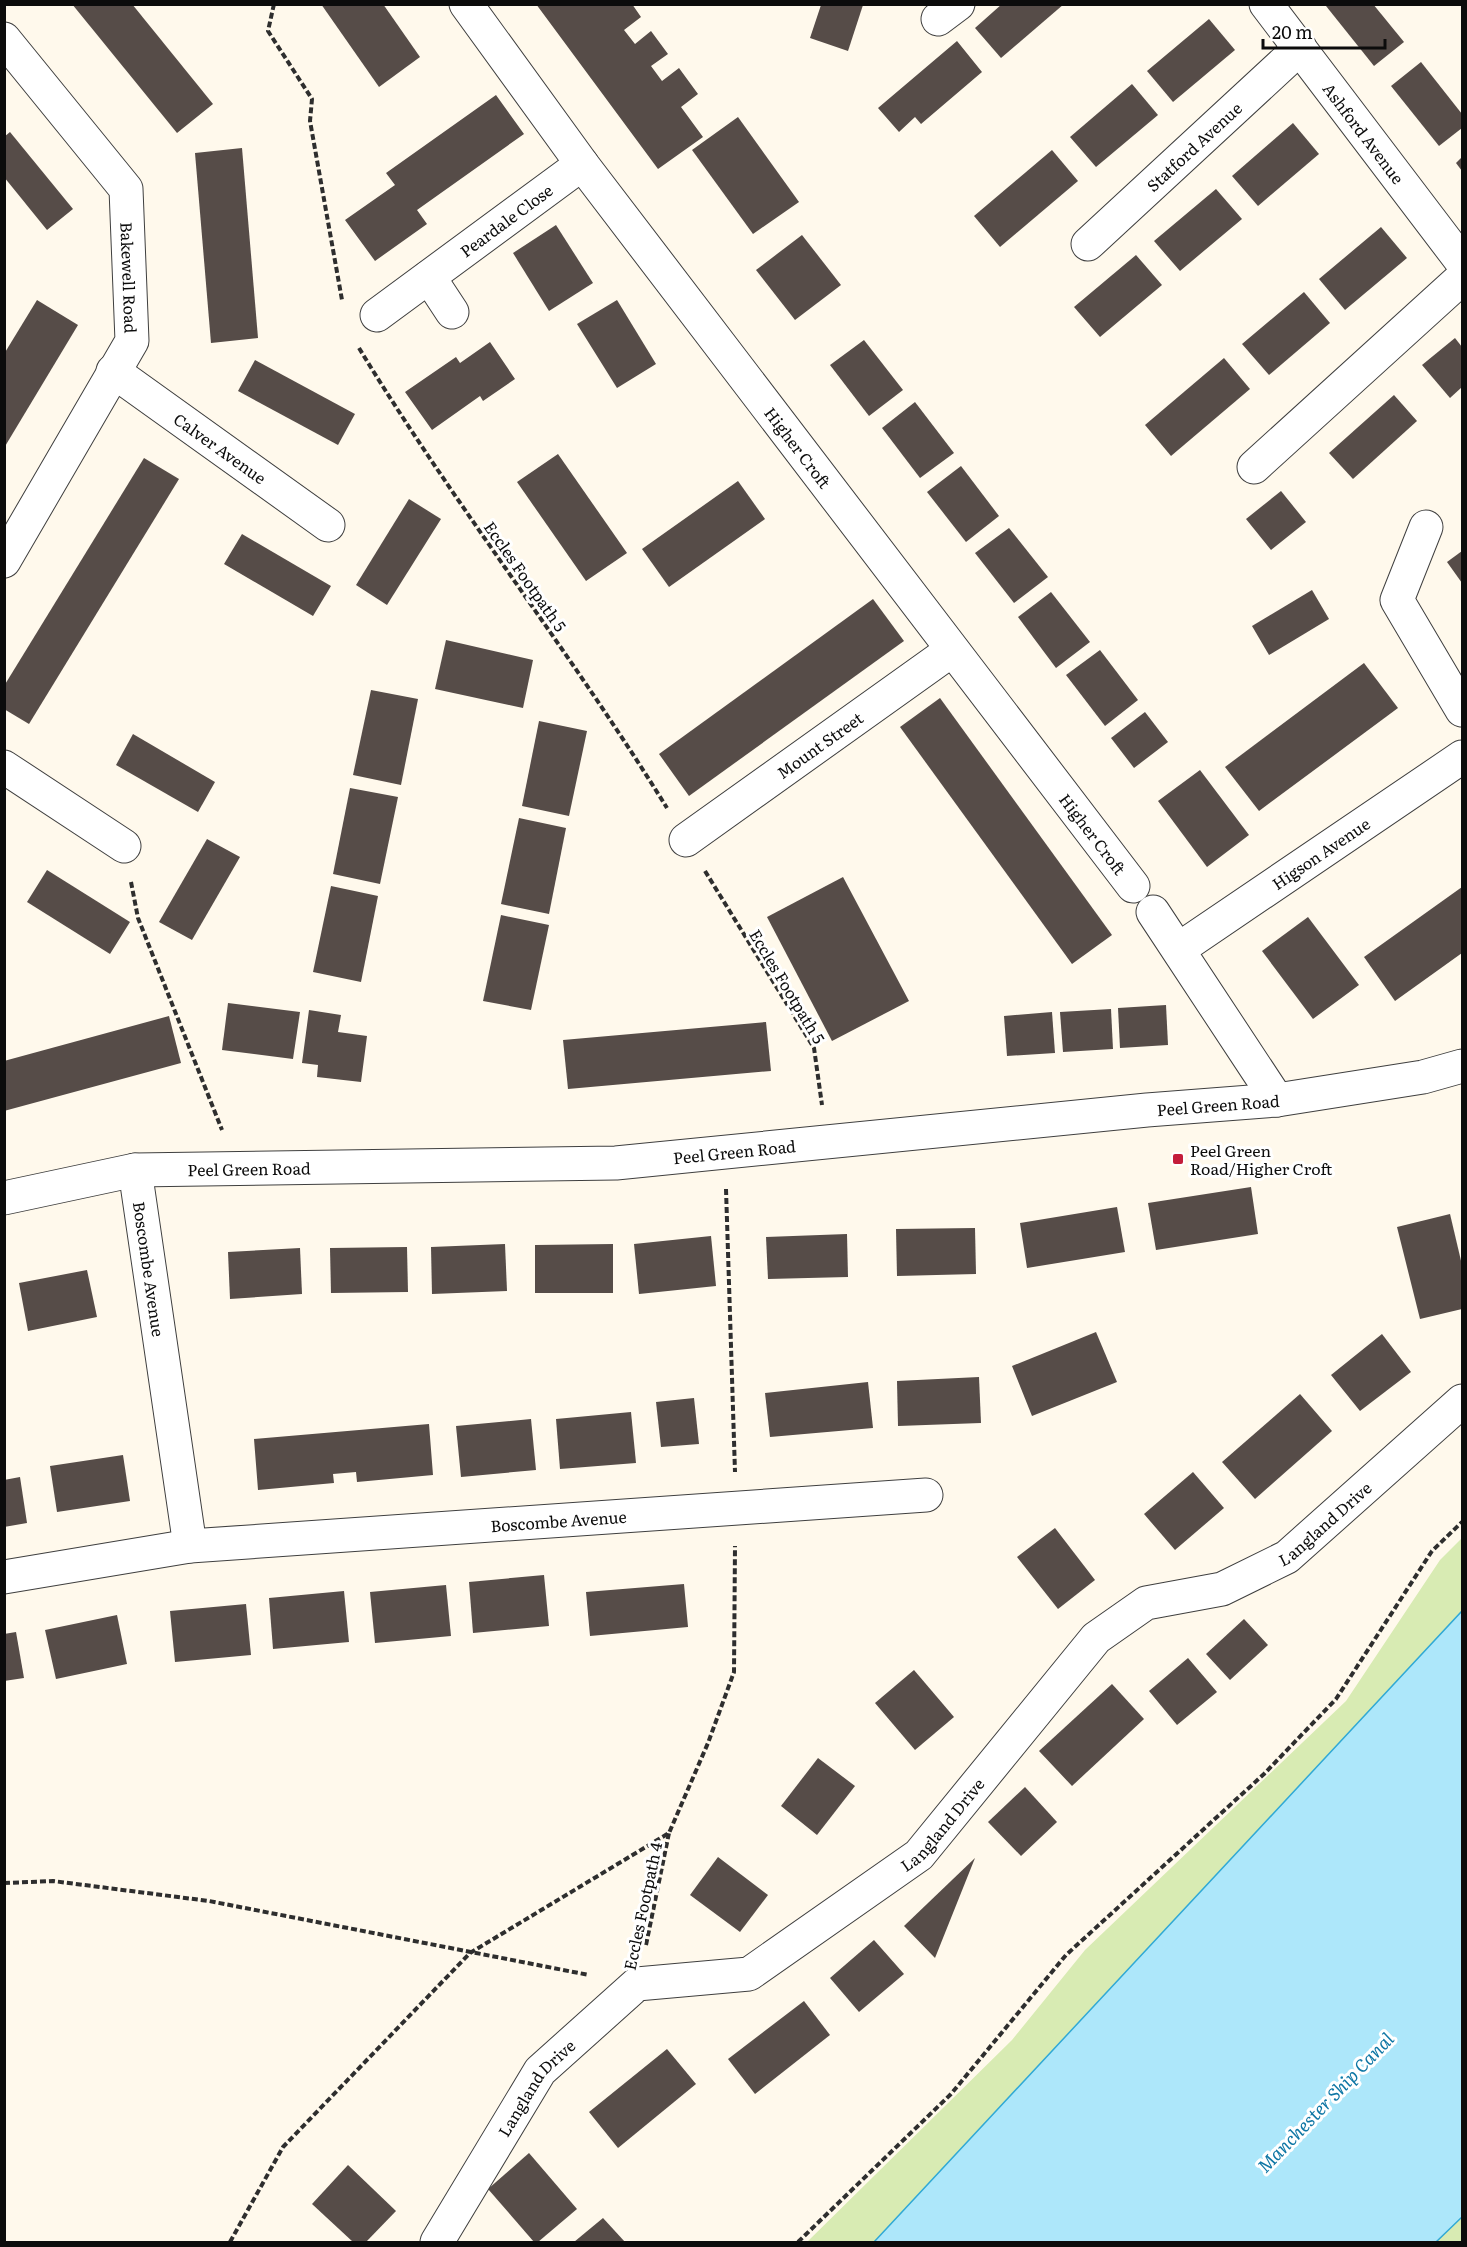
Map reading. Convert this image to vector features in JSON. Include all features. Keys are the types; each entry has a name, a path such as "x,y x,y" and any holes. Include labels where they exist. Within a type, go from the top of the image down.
{"street":[{"name":"Higher Croft","path":"466,4 582,164 1133,886"},
{"name":"Ashford Avenue","path":"1266,4 1462,262"},
{"name":"Bakewell Road","path":"4,39 126,189 132,341 4,561"},
{"name":"Statford Avenue","path":"1088,244 1300,48"},
{"name":"Peardale Close","path":"377,315 582,164"},
{"path":"429,277 452,312"},
{"path":"1254,467 1462,278"},
{"name":"Calver Avenue","path":"113,371 328,525"},
{"path":"1426,527 1397,600 1462,710"},
{"name":"Mount Street","path":"686,840 952,650"},
{"name":"Higson Avenue","path":"1179,949 1462,757"},
{"path":"4,767 124,846"},
{"path":"1153,912 1277,1100"},
{"name":"Peel Green Road","path":"4,1198 135,1170 616,1163 1147,1110 1277,1100 1423,1077 1462,1066"},
{"name":"Boscombe Avenue","path":"135,1170 190,1546"},
{"name":"Langland Drive","path":"437,2242 540,2071 638,1984 749,1974 919,1855 1096,1638 1146,1603 1222,1589 1287,1557 1462,1401"},
{"name":"Boscombe Avenue","path":"4,1576 190,1546 926,1496"}],"path":[{"path":"274,4 268,31 312,99 310,121 344,306"},
{"name":"Eccles Footpath 5","path":"354,339 395,408 628,746 814,1048 828,1142"},
{"path":"124,846 138,918 238,1168"},
{"name":"Eccles Footpath 4","path":"638,1984 669,1833 708,1743 734,1672 736,1510 725,1152"},
{"path":"798,2242 951,2094 1066,1955 1264,1774 1336,1699 1432,1551 1462,1522"},
{"path":"230,2242 283,2146 470,1953 669,1833"},
{"path":"4,1882 53,1881 209,1901 638,1984"}],"green space":[{"path":"1462,1538 1462,1611 874,2242 807,2242 1012,2040 1085,1950 1346,1701 1440,1560"},
{"path":"1462,2217 1462,2242 1436,2242"}],"water":[{"name":"Manchester Ship Canal","path":"1462,1611 1462,2217 1436,2242 874,2242"}],"building":[{"path":"72,4 132,4 213,104 177,133"},
{"path":"321,4 383,4 420,57 379,87"},
{"path":"536,4 632,4 641,17 624,30 635,44 651,31 668,54 651,66 662,81 679,68 698,94 681,107 703,137 658,169"},
{"path":"1002,4 1064,4 1001,58 975,28"},
{"path":"1328,4 1373,4 1404,42 1374,66 1326,6"},
{"path":"821,5 863,5 848,51 810,38"},
{"path":"1209,19 1235,50 1173,102 1147,71"},
{"path":"957,41 982,72 921,124 915,117 899,132 878,108"},
{"path":"1421,62 1462,114 1462,128 1439,146 1391,86"},
{"path":"1132,84 1158,115 1096,167 1070,137"},
{"path":"496,95 524,134 417,210 427,224 375,261 345,220 395,185 386,173"},
{"path":"738,117 799,202 753,234 692,150"},
{"path":"1293,123 1319,154 1258,206 1232,176"},
{"path":"10,132 73,209 47,230 4,177 4,137"},
{"path":"242,148 258,338 211,343 195,153"},
{"path":"1052,150 1078,181 1000,247 974,216"},
{"path":"1462,157 1462,171 1456,163"},
{"path":"1216,189 1242,219 1180,271 1154,241"},
{"path":"556,225 593,283 549,311 513,253"},
{"path":"1381,227 1407,258 1345,310 1319,279"},
{"path":"802,235 841,285 795,320 756,270"},
{"path":"1136,255 1162,285 1100,337 1074,307"},
{"path":"1304,292 1330,323 1269,375 1242,344"},
{"path":"37,300 78,325 4,448 4,354"},
{"path":"617,300 656,364 617,388 577,324"},
{"path":"1455,338 1462,347 1462,387 1450,398 1422,365"},
{"path":"864,340 903,390 869,416 830,365"},
{"path":"490,342 515,379 483,401 480,396 432,430 405,392 456,357 460,363"},
{"path":"1224,358 1250,389 1171,456 1145,425"},
{"path":"255,360 355,414 338,445 238,391"},
{"path":"1394,395 1417,421 1353,479 1329,453"},
{"path":"915,402 954,453 920,478 882,428"},
{"path":"558,454 627,553 586,581 517,482"},
{"path":"144,458 179,479 29,724 4,709 4,686"},
{"path":"961,466 999,516 966,542 927,492"},
{"path":"738,481 765,519 669,587 642,549"},
{"path":"1281,491 1306,522 1271,550 1246,519"},
{"path":"409,499 441,519 387,605 356,585"},
{"path":"1009,528 1048,577 1014,603 975,553"},
{"path":"242,534 331,586 313,616 224,564"},
{"path":"1462,551 1462,583 1447,562"},
{"path":"1312,590 1329,619 1269,655 1252,626"},
{"path":"1051,592 1090,642 1056,668 1018,617"},
{"path":"873,599 904,641 689,796 659,754"},
{"path":"446,640 533,660 523,708 435,689"},
{"path":"1100,650 1138,700 1105,726 1066,675"},
{"path":"1364,663 1398,708 1259,811 1225,767"},
{"path":"371,690 418,699 401,785 353,775"},
{"path":"940,698 1112,935 1072,964 900,727"},
{"path":"1145,712 1168,742 1134,768 1111,738"},
{"path":"539,721 587,731 569,816 522,806"},
{"path":"133,734 215,782 198,812 116,765"},
{"path":"1200,770 1249,835 1207,867 1158,801"},
{"path":"350,788 398,797 380,884 333,874"},
{"path":"519,818 566,828 549,914 501,904"},
{"path":"207,839 240,857 192,940 159,922"},
{"path":"47,870 130,922 110,954 27,902"},
{"path":"843,877 909,1001 832,1041 767,917"},
{"path":"331,886 378,896 361,982 313,972"},
{"path":"1462,887 1462,953 1395,1001 1364,957"},
{"path":"501,915 549,925 531,1010 483,1001"},
{"path":"1308,917 1359,985 1313,1019 1262,951"},
{"path":"228,1003 300,1012 293,1059 222,1050"},
{"path":"1166,1005 1168,1045 1120,1048 1118,1008"},
{"path":"1111,1009 1113,1049 1063,1052 1060,1012"},
{"path":"309,1010 341,1015 338,1032 367,1036 361,1082 317,1077 318,1065 302,1063"},
{"path":"1052,1012 1055,1053 1007,1056 1004,1016"},
{"path":"169,1016 181,1063 4,1111 4,1061"},
{"path":"766,1022 771,1071 568,1089 563,1040"},
{"path":"1251,1187 1258,1234 1156,1250 1148,1203"},
{"path":"1117,1207 1125,1252 1027,1268 1020,1223"},
{"path":"1450,1214 1462,1265 1462,1309 1420,1319 1397,1227"},
{"path":"975,1228 976,1274 897,1276 896,1229"},
{"path":"847,1234 848,1277 768,1279 766,1237"},
{"path":"711,1236 716,1286 639,1294 634,1244"},
{"path":"505,1244 507,1291 432,1294 431,1247"},
{"path":"613,1244 613,1293 535,1293 535,1245"},
{"path":"407,1247 408,1292 331,1293 330,1248"},
{"path":"300,1248 302,1294 230,1299 228,1252"},
{"path":"87,1270 97,1317 28,1331 19,1283"},
{"path":"1096,1332 1117,1382 1032,1416 1012,1366"},
{"path":"1382,1334 1411,1372 1360,1411 1331,1375"},
{"path":"979,1377 981,1423 898,1426 897,1381"},
{"path":"868,1382 873,1428 770,1437 765,1393"},
{"path":"1300,1394 1332,1431 1255,1499 1222,1462"},
{"path":"694,1398 699,1444 661,1447 656,1402"},
{"path":"631,1412 636,1463 560,1469 556,1419"},
{"path":"531,1419 536,1470 461,1477 456,1426"},
{"path":"429,1424 433,1475 357,1482 356,1472 333,1474 334,1483 258,1490 254,1439"},
{"path":"123,1455 130,1501 57,1512 50,1466"},
{"path":"1193,1472 1224,1508 1175,1550 1144,1514"},
{"path":"20,1477 27,1523 4,1527 4,1480"},
{"path":"1055,1528 1095,1580 1058,1609 1017,1557"},
{"path":"544,1575 549,1626 473,1633 469,1582"},
{"path":"684,1584 688,1627 590,1636 586,1592"},
{"path":"446,1585 451,1636 375,1643 370,1592"},
{"path":"344,1591 349,1642 273,1649 269,1598"},
{"path":"246,1604 251,1655 175,1662 170,1611"},
{"path":"117,1615 127,1664 56,1679 45,1630"},
{"path":"1244,1619 1268,1645 1230,1680 1206,1654"},
{"path":"16,1632 24,1678 4,1681 4,1634"},
{"path":"1188,1658 1217,1692 1177,1725 1149,1691"},
{"path":"914,1670 954,1717 915,1750 875,1703"},
{"path":"1112,1684 1144,1719 1072,1786 1039,1751"},
{"path":"818,1758 855,1786 817,1835 781,1806"},
{"path":"1025,1787 1057,1822 1021,1856 988,1822"},
{"path":"718,1857 768,1895 740,1932 690,1895"},
{"path":"975,1858 935,1958 904,1926"},
{"path":"874,1940 904,1974 859,2012 830,1978"},
{"path":"804,2001 830,2035 755,2094 728,2059"},
{"path":"667,2049 696,2084 618,2148 589,2112"},
{"path":"529,2153 577,2209 538,2242 534,2242 488,2189"},
{"path":"348,2165 396,2211 366,2242 353,2242 312,2204"},
{"path":"603,2218 625,2242 574,2242"}],"place":[{"name":"Peel Green Road/Higher Croft","path":"1178,1159"}]}
